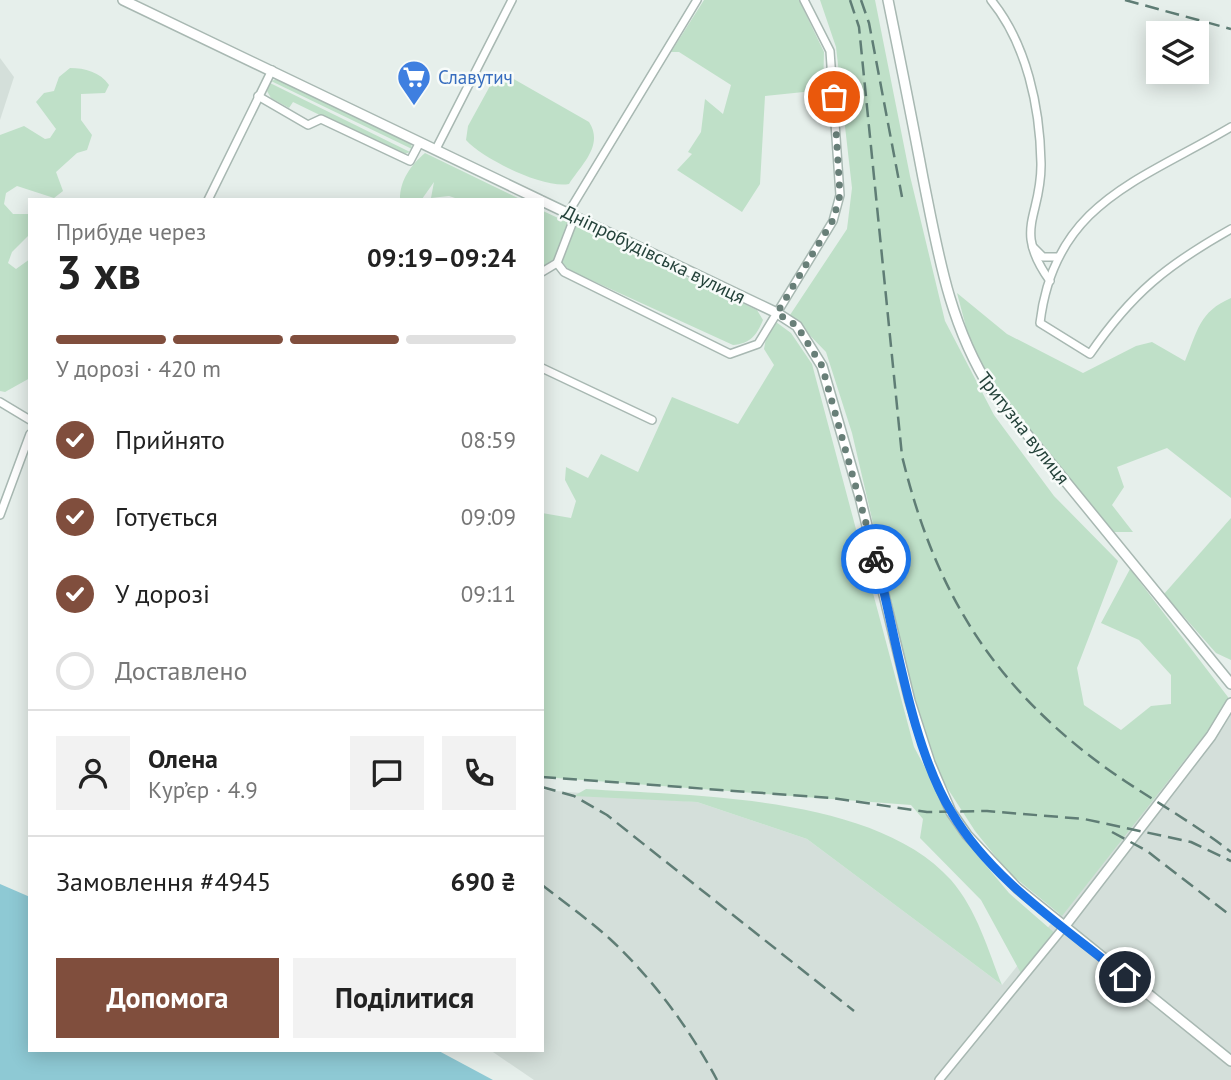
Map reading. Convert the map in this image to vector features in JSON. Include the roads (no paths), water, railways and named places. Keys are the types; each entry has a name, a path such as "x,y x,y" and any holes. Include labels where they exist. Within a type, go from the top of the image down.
{"street":[{"name":"Дніпробудівська вулиця","path":"123,0 537,198"},
{"path":"436,149 512,0"},
{"path":"544,271 557,263 572,215 697,0"},
{"path":"557,263 564,272 730,354 758,344 833,220 840,195 830,51 804,0"},
{"name":"Тритузна вулиця","path":"888,0 951,307 969,355 990,390 1231,684"},
{"path":"991,0 1002,13 1018,46 1035,103 1041,164 1029,240 1036,261 1050,281"},
{"path":"209,198 272,70"},
{"path":"258,96 308,125 321,119 410,161 420,142"},
{"path":"1231,127 1098,205 1083,219 1057,257 1042,302 1040,323 1090,354 1132,298 1158,274 1231,229"},
{"name":"Дніпробудівська вулиця","path":"544,201 777,313 797,326 822,366 860,497 910,701 930,763 951,812 989,860 1064,927 1231,1061"},
{"path":"1029,240 1043,257 1057,257"},
{"path":"544,369 652,419"},
{"path":"0,401 28,418"},
{"path":"0,515 28,439"},
{"path":"939,1080 1064,927 1211,736 1231,703"}],"water":[{"path":"0,884 28,896 28,1052 441,1052 493,1080 0,1080"}],"railway":[{"path":"850,0 859,27 902,456 915,502 947,585 968,623 993,659 1021,693 1053,725 1107,769 1231,852"},
{"path":"861,0 869,23 902,197"},
{"path":"1125,0 1231,29"},
{"path":"544,777 832,798 927,812 987,811 1084,819 1191,842 1231,861"},
{"path":"544,788 574,796 607,815 854,1011"},
{"path":"1112,832 1147,851 1231,916"},
{"path":"544,887 626,954 682,1023 717,1080"}],"place":[{"name":"Славутич","path":"414,107"}]}
